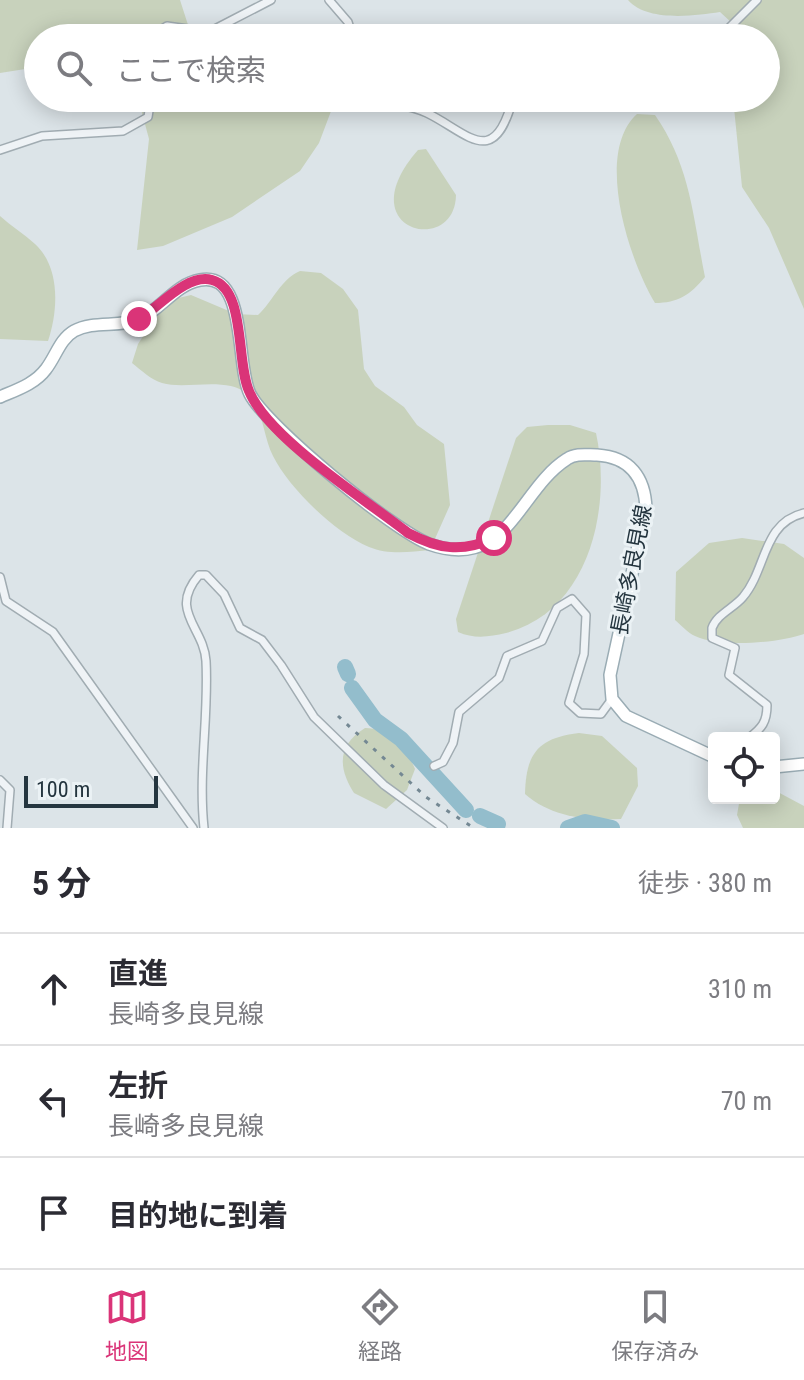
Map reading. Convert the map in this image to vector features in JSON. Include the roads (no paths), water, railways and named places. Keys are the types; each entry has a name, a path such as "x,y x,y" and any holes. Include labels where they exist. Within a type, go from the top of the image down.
{"main road":[{"name":"長崎多良見線","path":"0,397 31,383 45,371 63,340 74,330 139,319 185,285 211,279 225,286 234,301 240,363 249,391 261,413 325,469 408,533 428,543 444,548 477,546 511,525 554,469 570,457 616,458 631,466 640,477 646,491 646,509 610,675 612,699"},
{"path":"612,699 626,716 708,754"},
{"path":"780,766 804,764"}],"street":[{"path":"224,24 271,0"},
{"path":"329,0 349,24"},
{"path":"733,24 757,0"},
{"path":"0,150 42,136 123,131 148,117 149,112"},
{"path":"425,112 474,141 489,141 496,135 507,112"},
{"path":"757,732 767,718 767,705 729,675 735,648 712,638 712,628 744,596 772,535 785,520 804,513"},
{"path":"204,828 206,657 186,607 187,595 199,575 206,575 224,594 240,628 262,640 314,717 384,785 443,828"},
{"path":"0,577 6,601 53,632 193,828"},
{"path":"434,766 443,762 453,743 459,712 499,678 507,656 542,641 557,608 572,599 586,615 584,654 569,703 580,713 601,714 612,699"},
{"path":"0,780 10,790 7,828"}],"waterway":[{"path":"345,667 348,674"},
{"path":"352,688 375,720 401,739 466,810"},
{"path":"480,816 498,824"},
{"path":"568,828 585,822 612,828"}],"railway":[{"path":"338,716 426,797 474,828"}]}
